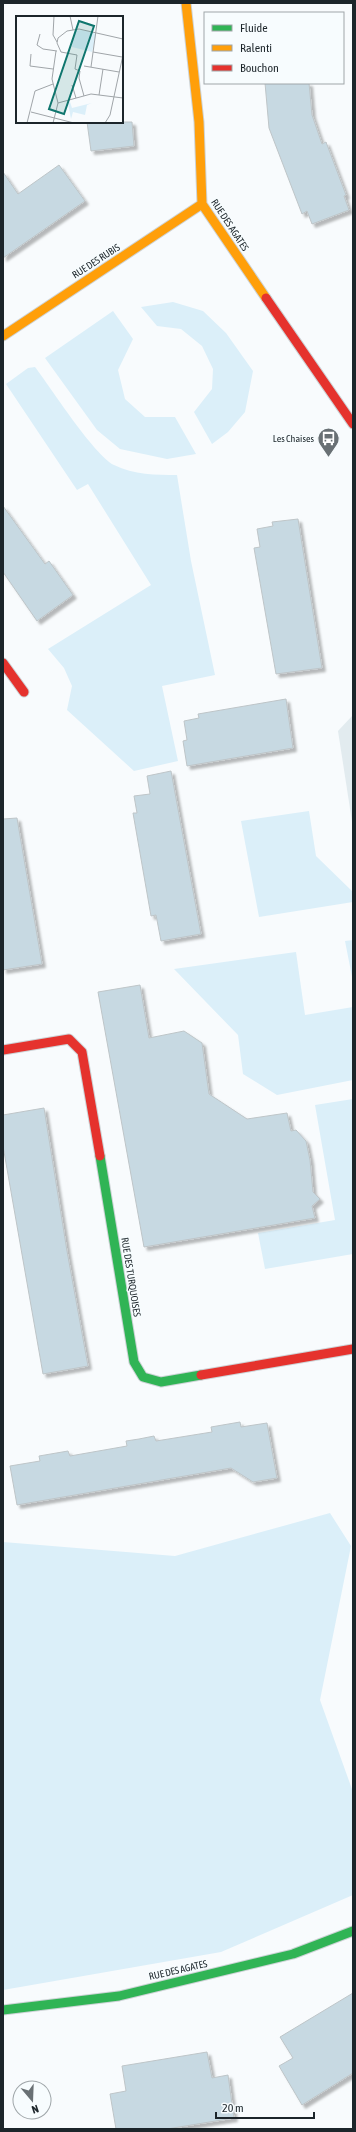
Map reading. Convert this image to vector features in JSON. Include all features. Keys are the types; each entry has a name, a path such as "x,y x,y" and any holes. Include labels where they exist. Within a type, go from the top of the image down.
{"street":[{"name":"RUE DES AGATES","path":"186,3 199,122 202,204 353,424"},
{"name":"RUE DES RUBIS","path":"3,336 202,204"},
{"path":"3,663 24,692"},
{"name":"RUE DES TURQUOISES","path":"3,1050 69,1039 82,1052 134,1362 143,1377 161,1382 353,1349"},
{"name":"RUE DES AGATES","path":"3,2010 119,1996 293,1954 353,1931"}],"shaded area":[{"path":"173,302 203,311 226,333 253,371 245,412 228,432 212,444 194,412 212,389 213,369 202,346 181,329 157,326 141,307"},
{"path":"113,311 133,339 118,370 125,399 145,417 175,417 196,454 167,459 120,449 97,430 45,358"},
{"path":"35,367 84,435 106,459 114,465 137,473 177,475 191,561 215,675 162,686 178,761 134,771 67,710 72,686 64,668 48,649 151,585 88,484 77,490 6,384 28,368"},
{"path":"353,715 353,828 338,731"},
{"path":"309,811 316,856 353,892 353,902 259,917 241,821"},
{"path":"353,940 353,982 345,941"},
{"path":"296,952 305,1015 353,1007 353,1080 277,1095 243,1074 238,1035 174,969"},
{"path":"353,1099 353,1254 265,1269 258,1233 335,1220 315,1105"},
{"path":"330,1513 351,1546 320,1700 353,1792 353,1895 221,1952 3,1990 3,1542 175,1556"}],"building":[{"path":"265,84 309,84 312,115 322,144 326,142 346,195 344,196 349,210 312,224 307,211 302,214 269,128"},
{"path":"132,122 134,146 91,151 87,123"},
{"path":"59,165 85,201 3,258 3,172 18,194"},
{"path":"3,506 45,564 49,561 73,595 37,621 3,572"},
{"path":"298,519 322,668 276,674 254,548 260,547 257,529 273,526 272,522"},
{"path":"286,699 293,748 187,766 183,741 187,740 184,721 199,718 198,714"},
{"path":"171,771 201,934 161,941 156,915 151,916 133,813 137,813 134,796 150,794 147,776"},
{"path":"17,818 42,964 3,970 3,819"},
{"path":"140,985 149,1038 184,1031 202,1043 209,1094 247,1119 287,1113 291,1131 296,1130 306,1141 310,1160 313,1192 320,1199 312,1206 315,1218 144,1247 98,992"},
{"path":"44,1108 67,1251 88,1366 43,1374 3,1146 3,1115"},
{"path":"240,1422 241,1427 267,1423 277,1478 253,1482 231,1468 17,1505 10,1466 40,1461 39,1456 68,1451 70,1456 127,1446 126,1441 154,1436 156,1441 212,1432 211,1427"},
{"path":"353,1993 353,2073 302,2105 279,2066 293,2058 280,2037"},
{"path":"207,2052 212,2078 228,2075 234,2118 167,2129 116,2129 110,2094 126,2091 122,2066"}],"traffic: fast":[{"path":"100,1156 134,1362 143,1377 161,1382 201,1375"},
{"path":"3,2010 119,1996 293,1954 353,1931"}],"traffic: slow":[{"path":"186,3 199,122 202,204 266,298"},
{"path":"3,336 202,204"}],"traffic: jam":[{"path":"266,298 353,424"},
{"path":"3,663 24,692"},
{"path":"3,1050 69,1039 82,1052 100,1156"},
{"path":"201,1375 353,1349"}],"place":[{"name":"Les Chaises","path":"329,458"}]}
